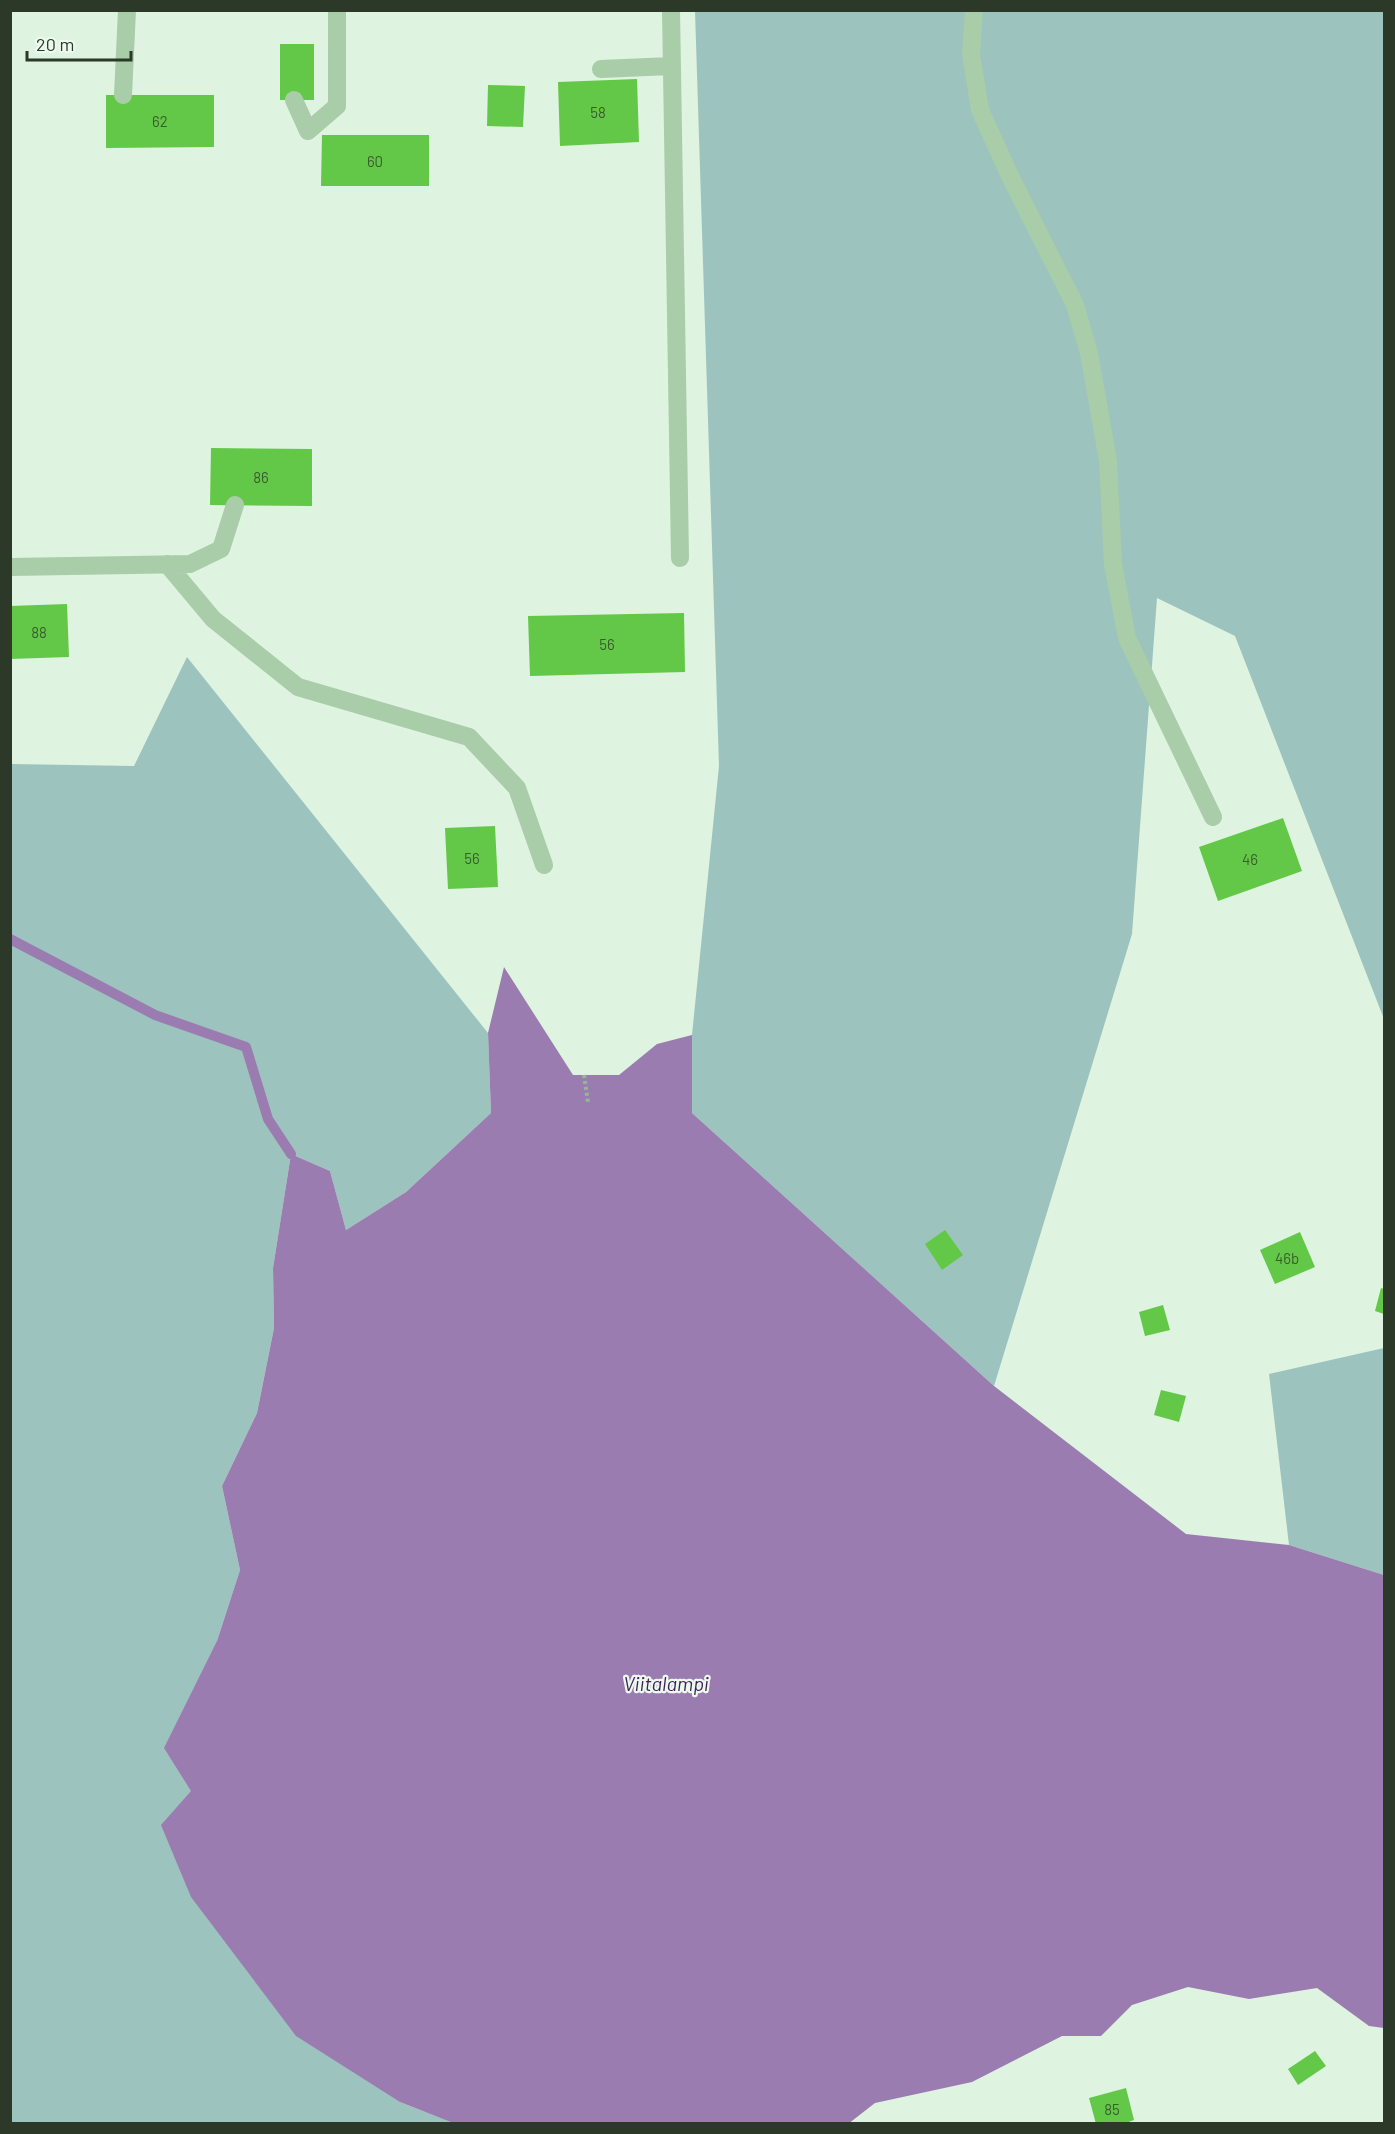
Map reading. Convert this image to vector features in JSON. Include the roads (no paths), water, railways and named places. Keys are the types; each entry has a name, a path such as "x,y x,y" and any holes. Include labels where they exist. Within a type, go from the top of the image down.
{"lane":[{"path":"123,95 127,10"},
{"path":"294,100 308,131 337,106 337,10"},
{"path":"671,10 680,558"},
{"path":"974,10 971,54 980,110 1009,174 1075,305 1089,353 1108,461 1113,564 1127,638 1213,817"},
{"path":"602,69 671,66"},
{"path":"10,567 190,564 221,549 235,505"},
{"path":"167,564 213,619 298,687 469,737 517,788 544,865"}],"water":[{"name":"Viitalampi","path":"504,967 573,1075 619,1075 657,1044 692,1035 692,1113 994,1386 1186,1534 1289,1545 1384,1575 1384,2028 1369,2026 1317,1988 1249,1999 1188,1987 1132,2005 1101,2036 1062,2036 972,2082 875,2103 848,2124 453,2123 400,2102 296,2036 191,1897 161,1825 191,1791 164,1748 217,1641 240,1570 222,1486 257,1413 274,1328 273,1268 291,1154 330,1171 346,1230 406,1192 491,1113 488,1033"}],"waterway":[{"path":"10,939 155,1015 246,1047 268,1119 291,1154"}]}
